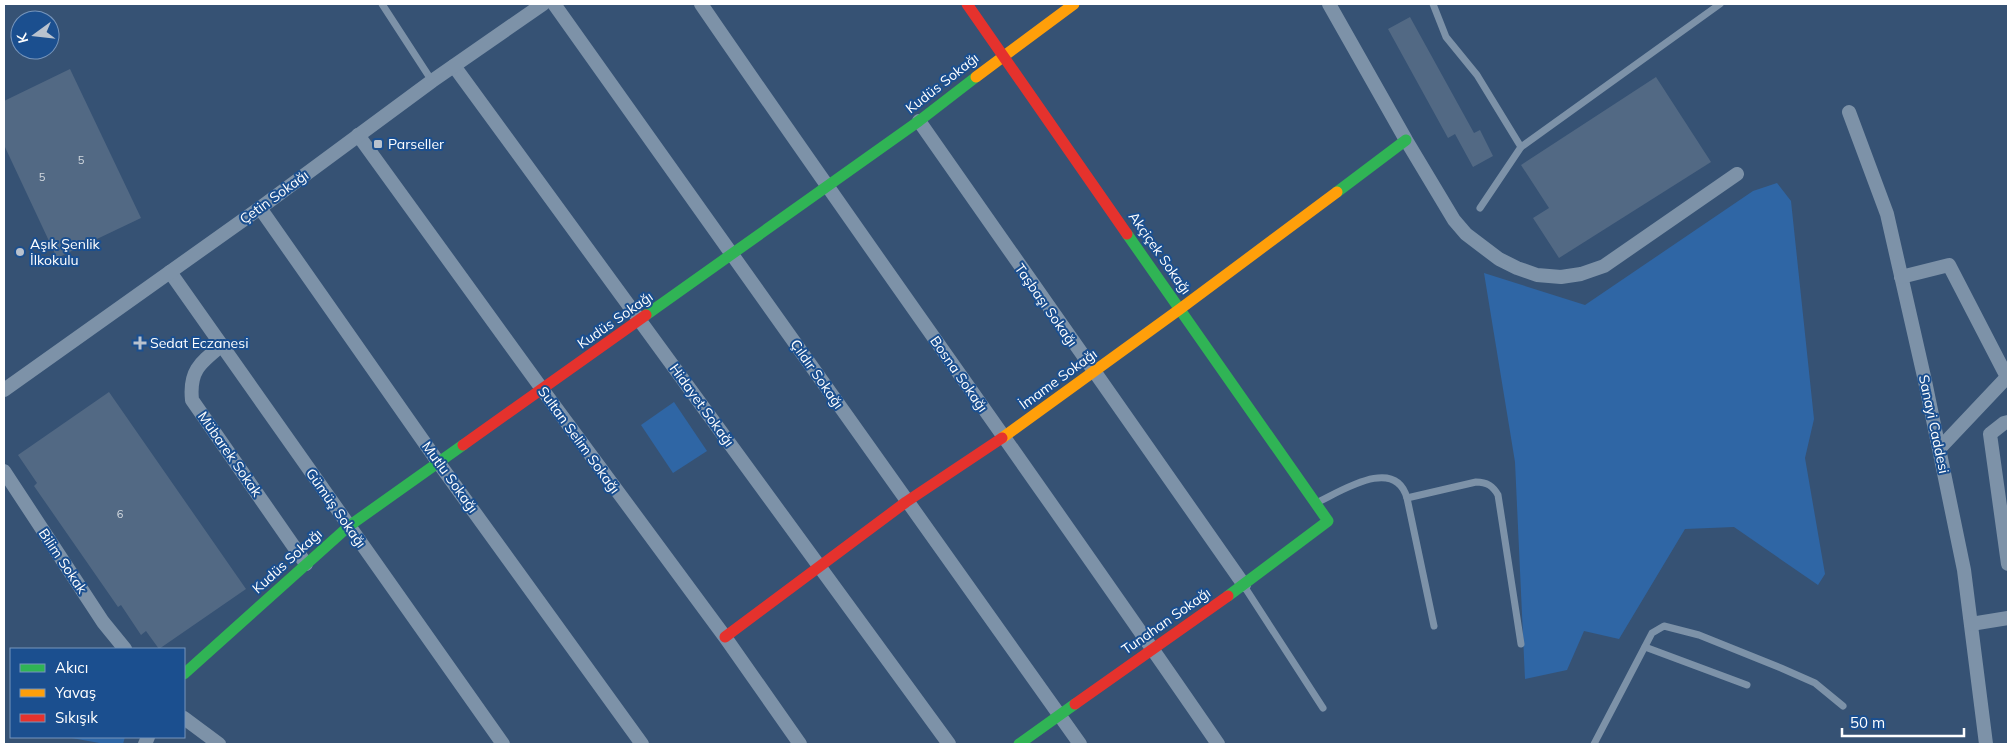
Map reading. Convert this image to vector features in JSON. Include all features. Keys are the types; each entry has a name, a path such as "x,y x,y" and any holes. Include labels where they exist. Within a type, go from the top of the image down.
{"street":[{"name":"Çetin Sokağı","path":"4,390 260,208 432,81 544,4"},
{"name":"Çıldır Sokağı","path":"554,4 733,254 906,502 1080,744"},
{"name":"Bosna Sokağı","path":"701,4 827,188 1004,437 1218,744"},
{"name":"Akçiçek Sokağı","path":"967,4 1328,521"},
{"name":"Kudüs Sokağı","path":"185,673 349,526 827,188 1074,4"},
{"path":"1329,4 1454,220 1466,234 1499,258 1517,268 1537,275 1561,277 1581,274 1604,266 1737,174"},
{"name":"Hidayet Sokağı","path":"454,66 949,744"},
{"name":"Sanayi Caddesi","path":"1849,112 1887,214 1939,450 1964,570 1986,744"},
{"name":"Taşbaşı Sokağı","path":"919,121 1092,371 1244,585"},
{"name":"Sultan Selim Sokağı","path":"358,135 725,638 800,744"},
{"name":"İmame Sokağı","path":"725,638 906,502 1004,437 1092,371 1180,309 1406,140"},
{"name":"Mutlu Sokağı","path":"260,208 438,462 642,744"},
{"path":"1901,277 1949,265 2007,377 1939,450"},
{"name":"Gümüş Sokağı","path":"170,272 503,744"},
{"name":"Mübarek Sokak","path":"221,346 194,371 190,386 192,400 306,564"},
{"path":"2008,422 1990,434 2004,506 2008,564"},
{"name":"Bilim Sokak","path":"4,471 104,622 124,648"},
{"name":"Tunahan Sokağı","path":"1020,744 1152,648 1244,585 1328,521"},
{"path":"1971,624 2008,618"},
{"path":"185,719 219,744"}],"lane":[{"path":"382,4 432,81"},
{"path":"1433,4 1446,37 1477,75 1521,148"},
{"path":"1480,208 1521,148 1720,4"},
{"path":"1315,504 1373,478 1387,477 1399,483 1407,498 1434,626"},
{"path":"1407,498 1476,482 1483,482 1493,487 1498,496 1521,644"},
{"path":"1244,585 1323,708"},
{"path":"1594,744 1652,633 1664,626 1699,635 1815,683 1844,706"},
{"path":"1644,647 1747,685"}],"shaded area":[{"path":"1777,183 1791,201 1814,419 1805,458 1825,574 1818,585 1734,527 1685,529 1619,639 1584,631 1567,670 1525,679 1515,462 1484,273 1585,305 1753,191"},
{"path":"674,402 707,451 673,473 641,425"},
{"path":"72,738 125,738 123,744 105,744"}],"building":[{"path":"1410,17 1474,133 1480,130 1493,156 1473,167 1455,134 1448,138 1388,29"},
{"path":"70,69 141,218 57,258 4,145 4,101"},
{"path":"1656,77 1711,162 1559,258 1533,218 1549,208 1521,165"},
{"path":"109,392 246,589 158,648 146,631 141,635 121,605 118,607 34,486 37,483 18,455"}],"traffic: fast":[{"path":"646,315 919,121 976,77"},
{"path":"1337,192 1406,140"},
{"path":"1127,234 1328,521 1228,596"},
{"path":"185,673 349,526 463,445"},
{"path":"1019,744 1075,704"}],"traffic: slow":[{"path":"976,77 1074,4"},
{"path":"1002,438 1337,192"}],"traffic: jam":[{"path":"967,4 1127,234"},
{"path":"463,445 646,315"},
{"path":"725,637 906,502 1002,438"},
{"path":"1075,704 1228,596"}],"place":[{"name":"Parseller","path":"378,144"},
{"name":"Aşık Şenlik İlkokulu","path":"20,252"},
{"name":"Sedat Eczanesi","path":"140,343"}]}
